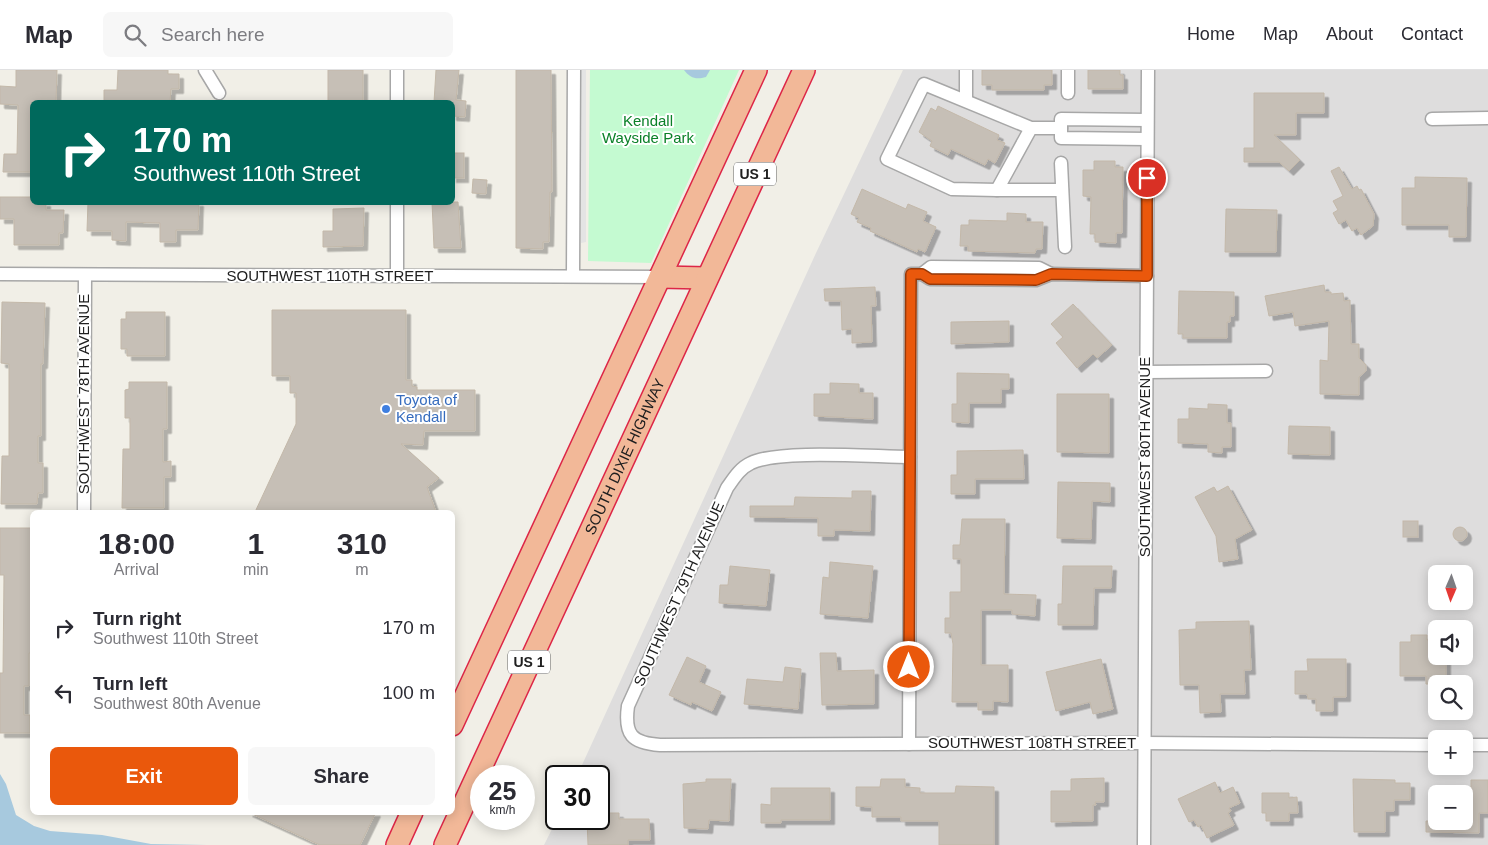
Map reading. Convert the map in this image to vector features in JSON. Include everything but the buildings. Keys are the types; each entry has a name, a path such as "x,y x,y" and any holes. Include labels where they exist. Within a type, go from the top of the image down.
{"highway":[{"name":"US 1","path":"455,720 756,70"},
{"name":"SOUTH DIXIE HIGHWAY","path":"445,845 804,70"},
{"path":"660,277 707,278"},
{"path":"397,845 411,815"}],"street":[{"path":"205,70 218,93"},
{"path":"397,70 397,100"},
{"path":"573,275 574,70"},
{"path":"966,70 966,100"},
{"path":"1068,70 1068,93"},
{"name":"SOUTHWEST 80TH AVENUE","path":"1144,845 1148,70"},
{"path":"1062,190 952,189 887,159 924,84 1031,128 1061,129 1147,140"},
{"path":"1432,119 1488,118"},
{"path":"1061,129 1147,120"},
{"path":"997,190 1031,128"},
{"path":"1062,163 1065,247"},
{"path":"397,205 397,276"},
{"name":"SOUTHWEST 110TH STREET","path":"0,274 573,275 660,277"},
{"path":"909,744 910,457 916,274 930,279 1036,280 1051,274 1147,276"},
{"name":"SOUTHWEST 78TH AVENUE","path":"84,510 85,275"},
{"path":"1146,372 1266,371"},
{"name":"SOUTHWEST 79TH AVENUE","path":"631,735 627,726 628,706 727,488 738,472 751,463 782,456 910,457"},
{"name":"SOUTHWEST 108TH STREET","path":"631,735 642,742 660,745 1144,743 1428,745"},
{"path":"1473,745 1488,745"}],"shaded area":[{"path":"581,70 586,70 586,242 581,243"},
{"path":"903,70 1488,70 1488,845 544,845 552,830 610,830 610,765 582,765 816,253"}],"green space":[{"name":"Kendall Wayside Park","path":"590,70 739,70 651,263 588,261"}],"water":[{"path":"684,70 710,70 706,77 694,78"},
{"path":"0,774 6,784 16,815 34,826 50,831 102,835 151,844 207,845 0,845"}],"place":[{"name":"Toyota of Kendall","path":"386,409"}],"route":[{"path":"909,667 911,274 922,274 930,279 1036,280 1051,274 1147,276 1147,178"}]}
